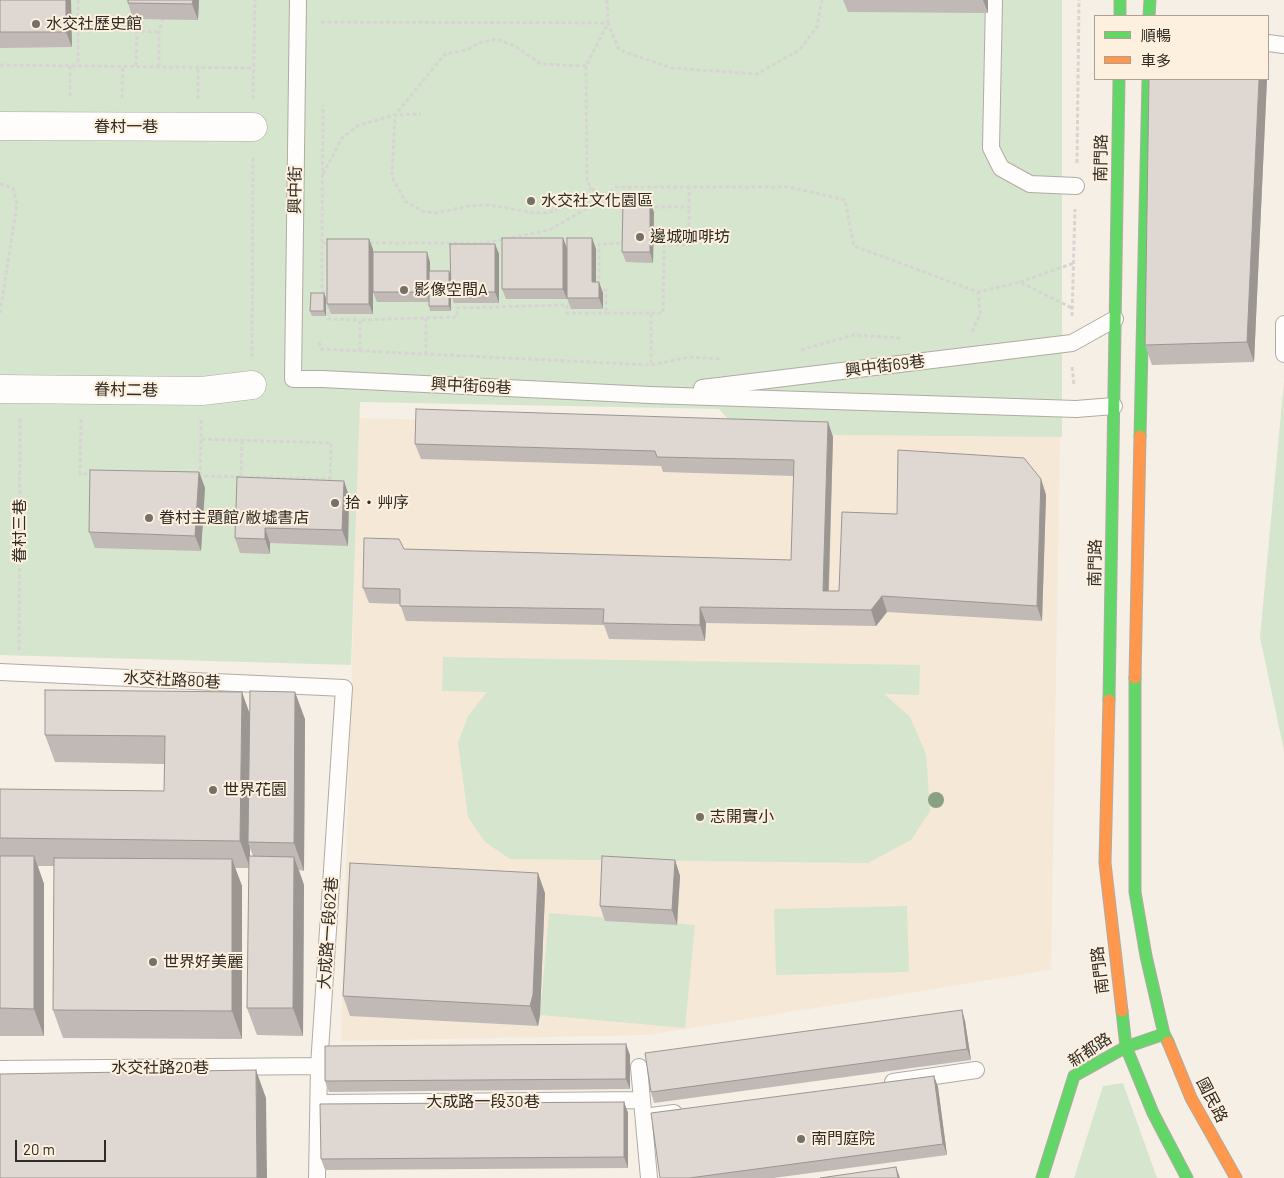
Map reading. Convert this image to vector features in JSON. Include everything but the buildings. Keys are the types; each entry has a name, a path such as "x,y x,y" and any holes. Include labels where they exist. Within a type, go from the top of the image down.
{"street":[{"path":"1120,0 1120,15"},
{"path":"1150,0 1150,15"},
{"name":"南門路","path":"1119,80 1109,690 1104,863 1126,1047"},
{"path":"1148,80 1135,690 1136,892 1146,956 1164,1034"},
{"name":"眷村一巷","path":"0,126 253,127"},
{"name":"眷村二巷","path":"10,389 202,392 252,385"},
{"name":"新都路","path":"1042,1178 1074,1076 1126,1047 1164,1034"},
{"name":"國民路","path":"1164,1034 1191,1098 1236,1178"},
{"path":"1126,1047 1153,1114 1187,1178"}],"lane":[{"name":"興中街","path":"293,379 298,0"},
{"path":"994,0 991,148 1001,168 1030,184 1076,186"},
{"path":"1269,43 1284,46"},
{"name":"興中街69巷","path":"650,394 1072,343 1115,319"},
{"path":"1284,324 1284,354"},
{"name":"興中街69巷","path":"293,379 1076,409 1114,406"},
{"name":"水交社路80巷","path":"0,672 344,688"},
{"name":"大成路一段62巷","path":"317,1178 320,1066 344,688"},
{"name":"水交社路20巷","path":"0,1069 320,1066"},
{"path":"639,1067 649,1178"},
{"path":"878,1084 976,1070"},
{"name":"大成路一段30巷","path":"325,1103 642,1100"},
{"path":"644,1117 692,1110"}],"path":[{"path":"78,0 78,66"},
{"path":"252,385 255,0"},
{"path":"607,0 608,23 619,50 672,68 757,74 799,50 817,27 822,0"},
{"path":"1020,282 1072,308 1079,0"},
{"path":"159,67 159,32 164,19 164,10"},
{"path":"318,22 608,23"},
{"path":"608,23 586,66 587,182 602,200 622,207 632,207"},
{"path":"136,66 137,31 159,32"},
{"path":"586,66 541,64 515,46 496,39 478,43 466,50 446,54 395,115 392,177 405,201 422,211 436,213 469,206 488,205 535,213 547,213 562,208 592,188"},
{"path":"0,65 253,68"},
{"path":"70,66 70,102"},
{"path":"122,102 123,66"},
{"path":"322,174 342,138 359,125 395,115 421,114"},
{"path":"0,184 13,188 17,204 0,313"},
{"path":"360,243 485,243 548,230 602,200 616,187 789,187 845,200 854,246 978,292 1020,282 1074,263"},
{"path":"331,243 322,243 322,290 328,297 328,319 457,317 457,308 567,305 567,313 663,313 664,245 689,245 689,187"},
{"path":"606,313 606,290 599,290 599,244 622,243 622,207"},
{"path":"641,207 689,207"},
{"path":"964,335 972,333 980,314 978,292"},
{"path":"651,313 651,365"},
{"path":"426,318 426,354"},
{"path":"360,320 360,351"},
{"path":"800,350 854,335 902,338"},
{"path":"321,349 651,365 689,357 727,360"},
{"path":"1072,366 1074,389"},
{"name":"眷村三巷","path":"10,389 19,673"},
{"path":"81,390 80,474 99,474"},
{"path":"196,482 200,476 202,392"},
{"path":"201,439 331,443 330,487"},
{"path":"241,477 242,441"},
{"path":"191,476 330,478"}],"shaded area":[{"name":"志開實小","path":"359,418 1060,436 1051,970 648,1035 341,1041"}],"green space":[{"name":"水交社文化園區","path":"0,0 1062,0 1062,437 742,434 719,409 360,402 351,665 0,655"},
{"path":"1284,381 1284,751 1260,637"},
{"path":"443,657 920,665 919,695 884,694 910,717 926,754 930,811 911,840 868,863 510,859 485,842 468,817 458,743 468,716 487,692 442,691"},
{"path":"907,906 909,972 776,975 774,909"},
{"path":"549,913 695,925 685,1028 540,1015"},
{"path":"1123,1083 1157,1178 1074,1178 1103,1086"}],"traffic: fast":[{"path":"1120,0 1120,15"},
{"path":"1149,15 1150,0"},
{"path":"1109,700 1119,80"},
{"path":"1140,436 1148,80"},
{"path":"1135,678 1135,892 1146,956 1164,1034 1168,1042"},
{"path":"1122,1011 1126,1047 1153,1113 1187,1178"},
{"path":"1042,1178 1074,1076 1126,1047 1164,1034"}],"traffic: slow":[{"path":"1135,678 1140,436"},
{"path":"1109,700 1105,863 1122,1011"},
{"path":"1168,1042 1191,1098 1236,1178"}],"place":[{"name":"水交社歷史館","path":"36,24"},
{"name":"水交社文化園區","path":"531,201"},
{"name":"邊城咖啡坊","path":"640,237"},
{"name":"影像空間A","path":"404,290"},
{"name":"拾・艸序","path":"335,503"},
{"name":"眷村主題館/敝墟書店","path":"149,518"},
{"name":"世界花園","path":"213,790"},
{"name":"志開實小","path":"700,817"},
{"name":"世界好美麗","path":"153,962"},
{"name":"南門庭院","path":"801,1139"}]}
